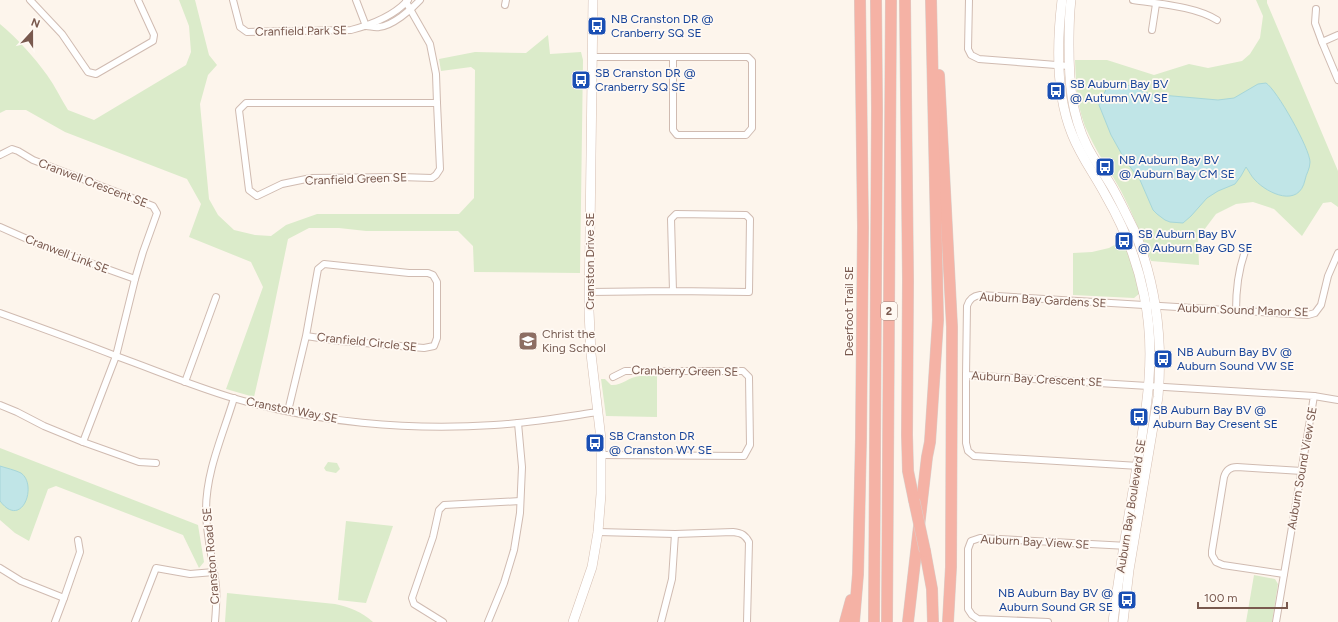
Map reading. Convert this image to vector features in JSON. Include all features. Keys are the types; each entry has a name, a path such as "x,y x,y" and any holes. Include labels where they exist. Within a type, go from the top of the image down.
{"highway":[{"path":"874,622 877,125 876,0"},
{"name":"2","path":"887,622 891,0"},
{"path":"904,0 908,280 908,471 932,589 933,622"},
{"path":"908,622 930,442 938,320 931,0"},
{"path":"935,0 952,327 951,567 948,622"},
{"name":"Deerfoot Trail SE","path":"854,622 858,574 861,460 863,227 859,2"},
{"path":"845,622 858,574"}],"street":[{"path":"30,0 62,34 88,72 96,74 153,41 154,35 138,0"},
{"name":"Cranfield Park SE","path":"233,0 240,27 247,32 351,30 366,26 391,14 407,1"},
{"name":"Cranfield Park SE","path":"356,0 366,26"},
{"name":"Cranfield Park SE","path":"366,26 380,27 395,20 411,11 420,0"},
{"name":"Cranston Drive SE","path":"587,0 592,16"},
{"name":"Cranston Drive SE","path":"573,622 592,567 598,532 601,494 602,455 591,354 590,292 593,0"},
{"path":"969,0 968,49 973,56 979,59 1064,66"},
{"name":"Auburn Bay Boulevard SE","path":"1062,0 1060,25 1064,66 1072,100 1082,135 1093,157 1116,194 1134,232 1147,270 1155,306 1160,353 1129,546 1113,622"},
{"name":"Auburn Bay Boulevard SE","path":"1071,0 1062,95 1071,132 1081,156 1115,212 1127,237 1146,305 1154,386"},
{"path":"1133,0 1195,11 1216,20"},
{"name":"Cranfield Green SE","path":"407,1 430,44 436,74 440,169 436,175 432,178 311,178 282,184 257,196 249,190 239,110 246,103 437,103"},
{"path":"1152,30 1156,4"},
{"path":"1316,9 1315,23 1338,80"},
{"path":"1322,42 1338,35"},
{"path":"593,57 673,56 748,57 752,61 752,128 746,135 677,135 673,130 673,56"},
{"name":"Cranwell Crescent SE","path":"0,154 12,149 18,151 33,160 153,206 157,214 135,279 116,356 84,442"},
{"path":"590,292 749,292 750,220 746,215 676,214 671,219 673,291"},
{"name":"Cranwell Link SE","path":"0,227 43,246 135,279"},
{"path":"1236,310 1239,269 1246,249"},
{"name":"Auburn Sound Manor SE","path":"1146,305 1308,315 1315,313 1321,305 1328,276 1338,253"},
{"name":"Cranfield Circle SE","path":"288,411 306,336 318,269 324,264 409,273 428,273 433,274 437,282 437,338 434,346 424,348 385,345 306,336"},
{"name":"Auburn Bay Gardens SE","path":"966,375 967,306 969,300 973,297 980,295 1146,305"},
{"path":"185,382 216,297"},
{"name":"Cranston Way SE","path":"0,312 185,382 234,398 288,411 369,424 422,427 518,423 598,412"},
{"name":"Cranberry Green SE","path":"602,455 744,456 750,445 749,377 742,371 625,371 613,377"},
{"name":"Auburn Bay Crescent SE","path":"1142,466 978,457 972,455 968,451 966,443 966,375 1154,386"},
{"name":"Auburn Sound View SE","path":"1154,386 1314,396 1276,622"},
{"path":"1314,396 1338,400"},
{"name":"Cranston Road SE","path":"215,622 217,604 214,572 207,529 207,491 212,468 234,398"},
{"path":"0,405 44,426 84,442 139,462 156,463"},
{"path":"488,622 504,583 514,550 520,501 522,467 518,423"},
{"path":"1284,574 1223,565 1216,562 1212,555 1212,551 1224,476 1231,468 1237,467 1302,470"},
{"path":"443,622 414,604 412,598 433,537 439,510 444,505 520,501"},
{"path":"598,532 676,534 739,532 745,535 749,542 747,622"},
{"path":"661,622 672,578 676,534"},
{"name":"Auburn Bay View SE","path":"1048,622 978,619 972,615 968,609 968,549 971,541 980,538 1129,546"},
{"path":"55,622 80,552 78,540"},
{"name":"Auburn Bay Boulevard SE","path":"1123,622 1129,546"},
{"path":"0,568 21,581 64,598"},
{"path":"135,622 156,568 190,574 214,572"}],"green space":[{"path":"179,0 195,0 209,55 217,65 208,75 200,104 209,199 218,215 234,230 255,235 271,236 286,225 317,214 459,214 474,198 475,70 471,67 441,71 439,59 475,52 526,53 548,35 550,54 581,52 583,60 580,273 474,272 473,246 458,231 366,231 339,228 309,228 288,239 254,397 226,389 263,287 251,262 189,237 201,204 187,179 65,132 26,110 6,110 0,113 0,24 37,62 50,79 68,110 94,120 186,65 191,52 189,26"},
{"path":"1256,0 1267,0 1338,171 1338,207 1331,202 1323,203 1302,236 1274,209 1253,202 1236,204 1216,214 1198,238 1199,265 1151,261 1125,200 1096,150 1085,126 1078,98 1075,60 1107,60 1154,75 1189,64 1208,68 1242,61 1250,54 1260,38 1263,16"},
{"path":"1125,239 1140,293 1134,298 1073,295 1073,253 1092,252 1109,248"},
{"path":"640,376 657,376 657,417 606,416 601,379 605,379 611,385 615,385"},
{"path":"0,448 198,525 204,562 199,568 183,535 56,486 48,489 29,541 15,533 0,520"},
{"path":"328,462 337,463 340,469 336,473 326,471 324,468"},
{"path":"346,521 393,526 366,603 338,600"},
{"path":"1254,575 1275,579 1278,584 1272,622 1246,622"},
{"path":"227,593 335,604 356,610 373,622 225,622"}],"water":[{"path":"1113,83 1125,84 1150,94 1218,100 1234,98 1258,84 1266,83 1278,96 1299,133 1309,155 1309,167 1302,189 1296,194 1290,196 1275,194 1261,185 1246,167 1235,184 1218,191 1207,198 1183,223 1165,220 1153,210 1140,180 1125,160 1111,135 1099,105 1100,98 1105,92 1107,86"},
{"path":"0,466 21,473 26,479 28,495 21,508 15,511 8,509 0,501"}],"place":[{"name":"NB Cranston DR @ Cranberry SQ SE","path":"597,26"},
{"name":"SB Cranston DR @ Cranberry SQ SE","path":"581,80"},
{"name":"SB Auburn Bay BV @ Autumn VW SE","path":"1056,91"},
{"name":"NB Auburn Bay BV @ Auburn Bay CM SE","path":"1105,167"},
{"name":"SB Auburn Bay BV @ Auburn Bay GD SE","path":"1124,241"},
{"name":"Christ the King School","path":"528,341"},
{"name":"NB Auburn Bay BV @ Auburn Sound VW SE","path":"1163,359"},
{"name":"SB Auburn Bay BV @ Auburn Bay Cresent SE","path":"1139,417"},
{"name":"SB Cranston DR @ Cranston WY SE","path":"595,443"},
{"name":"NB Auburn Bay BV @ Auburn Sound GR SE","path":"1127,600"}]}
